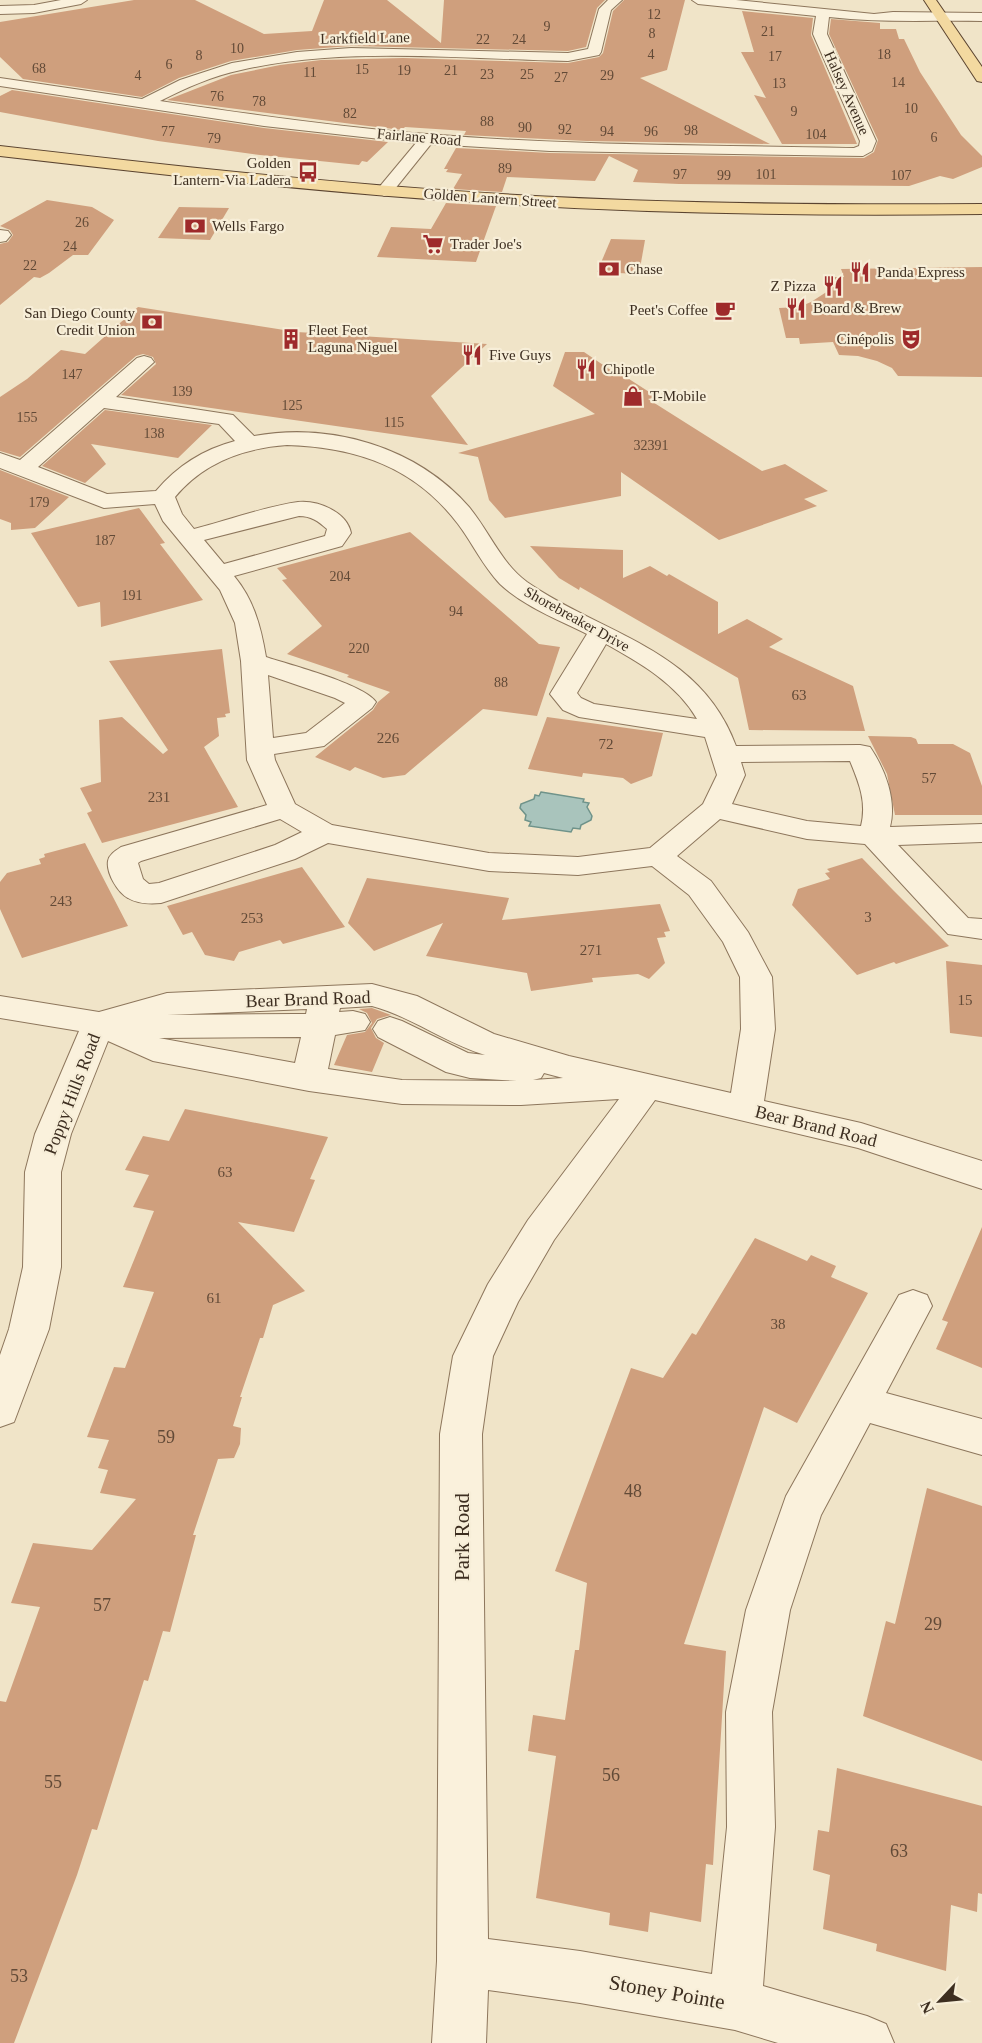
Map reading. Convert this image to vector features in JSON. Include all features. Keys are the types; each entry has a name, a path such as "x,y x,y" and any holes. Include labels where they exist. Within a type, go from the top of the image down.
{"main road":[{"path":"930,0 982,78"},
{"path":"955,0 976,32"},
{"name":"Golden Lantern Street","path":"0,151 384,191 583,204 782,209 982,209"},
{"name":"Golden Lantern Street","path":"0,166 341,202 502,213 666,221 982,225"}],"street":[{"path":"0,10 34,9 81,0"},
{"name":"Larkfield Lane","path":"143,104 185,83 237,66 297,56 351,52 568,57 594,52 605,9 616,0"},
{"path":"698,0 874,18 942,15 982,17"},
{"path":"965,15 982,10"},
{"name":"Halsey Avenue","path":"823,13 820,34 868,141 866,148 857,153 841,153"},
{"name":"Fairlane Road","path":"0,82 264,121 426,139 550,146 841,153"},
{"path":"384,191 421,149 426,139"},
{"path":"23,469 144,362"},
{"path":"100,401 226,419 249,443"},
{"name":"Shorebreaker Drive","path":"162,498 174,482 193,469 212,458 249,443 288,439 328,442 371,450 404,465 453,503 516,585 661,667 690,691 708,715 731,775 715,809 658,856"},
{"path":"0,460 104,501 162,498 171,516 231,588 248,623 254,661 261,760 283,809 324,833 489,862 578,866 658,856 700,888 737,939 756,977 758,1029 746,1108"},
{"path":"189,537 299,509 314,509 325,514 338,527 339,533 334,541 219,573"},
{"path":"601,632 563,694 572,704 588,711 720,742 861,753 879,799 880,818 873,836"},
{"path":"254,661 344,692 363,702 314,740 260,748"},
{"path":"283,809 131,854 123,860 122,867 134,890 146,895 160,893 285,852 324,833"},
{"path":"715,809 805,830 873,836 982,833"},
{"path":"873,836 958,927 982,929"},
{"name":"Bear Brand Road","path":"0,1006 99,1023 171,1028 333,1015 372,995 389,998 482,1042 569,1068 861,1136 982,1175"},
{"path":"309,1079 333,1015"},
{"name":"Bear Brand Road","path":"99,1023 153,1049 309,1079 402,1092 533,1092 648,1085"},
{"name":"Poppy Hills Road","path":"0,1410 29,1329 42,1267 43,1172 53,1134 99,1023"},
{"path":"390,1029 470,1066 508,1069 569,1068"},
{"name":"Park Road","path":"459,2043 463,1961 461,1434 473,1356 502,1295 541,1230 648,1085"},
{"path":"735,2004 751,1827 749,1712 768,1610 801,1510 913,1306"},
{"path":"859,1403 982,1437"},
{"name":"Stoney Pointe","path":"463,1961 580,1977 735,2004 867,2043"}],"water":[{"path":"541,792 584,799 583,802 589,803 587,807 592,816 591,820 581,825 580,829 573,828 571,832 529,826 531,822 525,820 526,815 520,808 521,804 534,799 535,795 539,796"}],"building":[{"path":"134,0 195,0 264,34 312,31 324,0 387,0 441,43 444,0 605,0 597,8 586,47 568,51 351,46 297,50 231,61 179,78 142,97 23,79 0,57 0,22"},
{"path":"624,0 685,0 667,70 640,78 770,144 587,141 464,135 466,131 405,127 402,130 167,100 231,75 280,65 321,60 403,58 568,63 599,57 603,53 613,11"},
{"path":"742,11 813,18 811,35 857,144 782,144 754,95 766,98 741,52 754,52"},
{"path":"831,19 880,23 880,29 896,29 899,39 904,39 920,72 961,135 982,156 982,167 953,179 940,176 909,186 679,184 633,182 638,170 609,156 595,181 507,177 502,192 453,189 462,174 446,172 448,169 444,169 456,148 550,153 864,158 874,152 878,140 829,34"},
{"path":"12,90 264,128 388,142 367,162 362,161 359,165 260,155 158,141 0,112 0,96"},
{"path":"47,200 92,207 114,220 88,255 73,255 49,273 40,278 34,277 0,305 0,244 8,242 13,235 10,230 0,226"},
{"name":"Trader Joe's","path":"446,203 496,206 476,262 377,257 391,227 431,229"},
{"path":"179,207 229,208 210,240 158,238"},
{"path":"611,239 645,240 639,274 597,272"},
{"path":"982,267 982,377 898,376 892,368 877,361 858,356 839,355 833,342 800,344 799,338 786,338 779,308 799,307 811,302 828,291 829,277 844,277 841,269"},
{"path":"138,307 297,332 487,344 431,396 468,445 121,395 156,364 153,357 143,354 136,356 20,457 0,451 0,397 27,379 61,350 85,354"},
{"path":"565,352 584,352 612,371 615,370 657,397 648,399 762,471 785,464 828,491 804,499 817,506 719,540 621,472 621,496 505,518 489,500 478,457 458,453 595,414 553,386"},
{"path":"105,410 212,425 178,458 91,444 106,464 85,483 42,466"},
{"path":"0,470 69,497 35,528 11,530 11,523 0,519"},
{"path":"139,508 165,543 160,544 203,600 101,627 100,602 78,607 31,533"},
{"path":"410,532 539,644 560,647 537,716 483,709 405,775 383,778 355,767 350,771 315,757 373,710 378,702 390,692 287,654 322,626 282,580 287,579 277,568"},
{"path":"530,546 623,550 623,578 650,566 667,576 669,574 718,602 718,634 747,619 783,639 769,647 853,686 865,731 749,730 738,678 580,587 579,590 559,578"},
{"path":"222,649 230,713 225,714 226,717 217,718 219,736 204,747 238,807 102,843 87,813 92,811 80,788 101,782 99,720 122,717 163,754 168,750 109,661"},
{"path":"547,717 663,733 652,776 631,784 623,778 583,773 582,777 528,769"},
{"path":"868,736 911,737 916,739 918,744 953,744 970,753 982,786 982,815 895,815 887,774"},
{"path":"85,843 128,926 22,958 0,909 0,882 7,873 41,864 39,859 45,857 44,854"},
{"path":"862,858 949,946 857,975 792,905 798,889 830,879 825,873 830,872 827,869"},
{"path":"302,867 345,927 283,944 280,940 239,952 234,961 205,955 192,932 183,935 167,906"},
{"path":"367,878 509,898 502,920 660,904 670,931 664,932 666,937 657,938 665,963 649,979 638,974 592,978 593,982 531,991 527,973 426,956 443,923 374,951 348,923"},
{"path":"946,961 982,965 982,1037 950,1033"},
{"path":"372,1008 391,1015 377,1019 371,1028 376,1038 384,1043 372,1072 334,1065 347,1035 365,1032 372,1023 367,1013 359,1009"},
{"path":"185,1109 328,1137 310,1179 315,1180 294,1232 238,1222 305,1291 273,1305 240,1397 242,1397 233,1426 241,1428 240,1444 234,1458 218,1459 193,1535 196,1535 170,1632 163,1631 148,1681 144,1680 97,1830 92,1829 14,2043 0,2043 0,1701 6,1702 40,1607 11,1603 33,1543 92,1550 136,1499 100,1493 108,1470 98,1468 109,1440 87,1437 114,1367 125,1368 154,1292 123,1287 154,1211 133,1207 149,1175 125,1170 143,1136 169,1141"},
{"path":"982,1227 982,1368 936,1349 948,1322 942,1320"},
{"path":"755,1238 807,1261 811,1255 836,1266 831,1277 868,1293 797,1423 764,1407 684,1644 726,1651 713,1865 706,1864 701,1922 650,1912 648,1932 609,1925 610,1913 536,1898 556,1756 528,1751 533,1715 565,1720 575,1650 579,1650 587,1583 555,1571 631,1368 663,1378 692,1333 696,1335"},
{"path":"927,1488 982,1506 982,1761 863,1716 886,1621 895,1624"},
{"path":"837,1768 982,1806 982,1894 978,1893 977,1912 951,1905 946,1971 876,1951 877,1944 823,1929 830,1875 813,1870 818,1830 829,1832"}],"place":[{"name":"Golden Lantern-Via Ladera","path":"308,172"},
{"name":"Wells Fargo","path":"195,226"},
{"name":"Trader Joe's","path":"433,244"},
{"name":"Chase","path":"609,269"},
{"name":"Panda Express","path":"860,272"},
{"name":"Z Pizza","path":"833,286"},
{"name":"Board & Brew","path":"796,308"},
{"name":"Peet's Coffee","path":"725,310"},
{"name":"San Diego County Credit Union","path":"152,322"},
{"name":"Fleet Feet Laguna Niguel","path":"291,339"},
{"name":"Cinépolis","path":"911,339"},
{"name":"Five Guys","path":"472,355"},
{"name":"Chipotle","path":"586,369"},
{"name":"T-Mobile","path":"633,396"}]}
